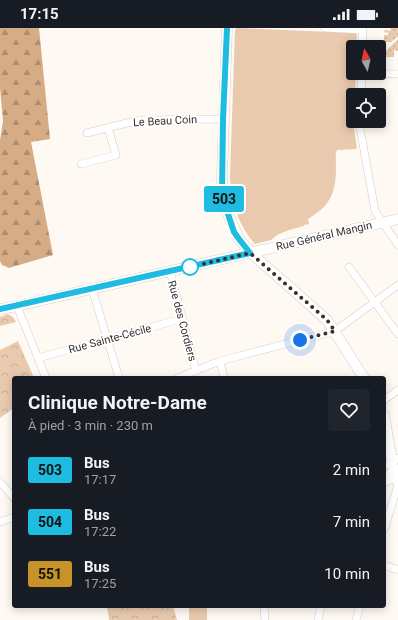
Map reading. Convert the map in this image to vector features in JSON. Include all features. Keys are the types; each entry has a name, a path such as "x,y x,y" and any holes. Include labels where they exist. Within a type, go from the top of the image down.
{"street":[{"path":"227,28 223,119 222,193 234,232 250,253 327,320 363,376"},
{"path":"326,28 362,29 362,40"},
{"path":"386,74 398,74"},
{"name":"Le Beau Coin","path":"87,132 139,120 223,119"},
{"path":"81,164 116,155 108,128"},
{"path":"360,128 375,211 398,245"},
{"name":"Rue Général Mangin","path":"0,311 398,219"},
{"path":"349,267 398,334"},
{"name":"Rue des Cordiers","path":"170,271 181,319 196,371"},
{"path":"182,376 220,361 335,331 398,285"},
{"path":"92,289 118,376"},
{"path":"17,306 45,376"},
{"name":"Rue Sainte-Cécile","path":"38,358 181,319"},
{"path":"220,361 224,376"},
{"path":"386,399 398,390"},
{"path":"386,425 391,449 393,475 386,518"},
{"path":"0,482 12,496"},
{"path":"0,522 12,518"},
{"path":"386,567 398,570"},
{"path":"264,608 265,620"},
{"path":"318,620 321,608"},
{"path":"356,620 359,608"}],"green space":[{"path":"0,28 39,28 50,139 31,142 53,255 9,268 2,265 0,261 0,140 3,121 0,88"},
{"path":"237,28 354,33 357,35 357,40 346,40 346,80 356,80 355,88 346,88 346,128 354,128 357,149 337,150 336,177 333,192 327,204 308,219 309,224 277,235 271,240 255,244 244,228 236,212 230,176 235,30"},
{"path":"391,28 398,28 398,38 397,37 391,42 386,42 386,40 384,40 384,35 388,35 389,33 384,32 385,30 390,31"},
{"path":"398,39 398,51 394,50 394,57 386,57 386,51"},
{"path":"8,314 13,317 16,322 0,326 0,317"},
{"path":"18,341 33,376 12,376 12,409 0,418 0,350"},
{"path":"107,608 174,608 177,620 109,620"},
{"path":"189,608 207,608 207,620 189,620"}],"bus line":[{"name":"503","path":"0,309 250,253 234,232 222,193 223,119 227,28"}],"route":[{"path":"190,267 250,253 327,320 335,331 300,340"}]}
